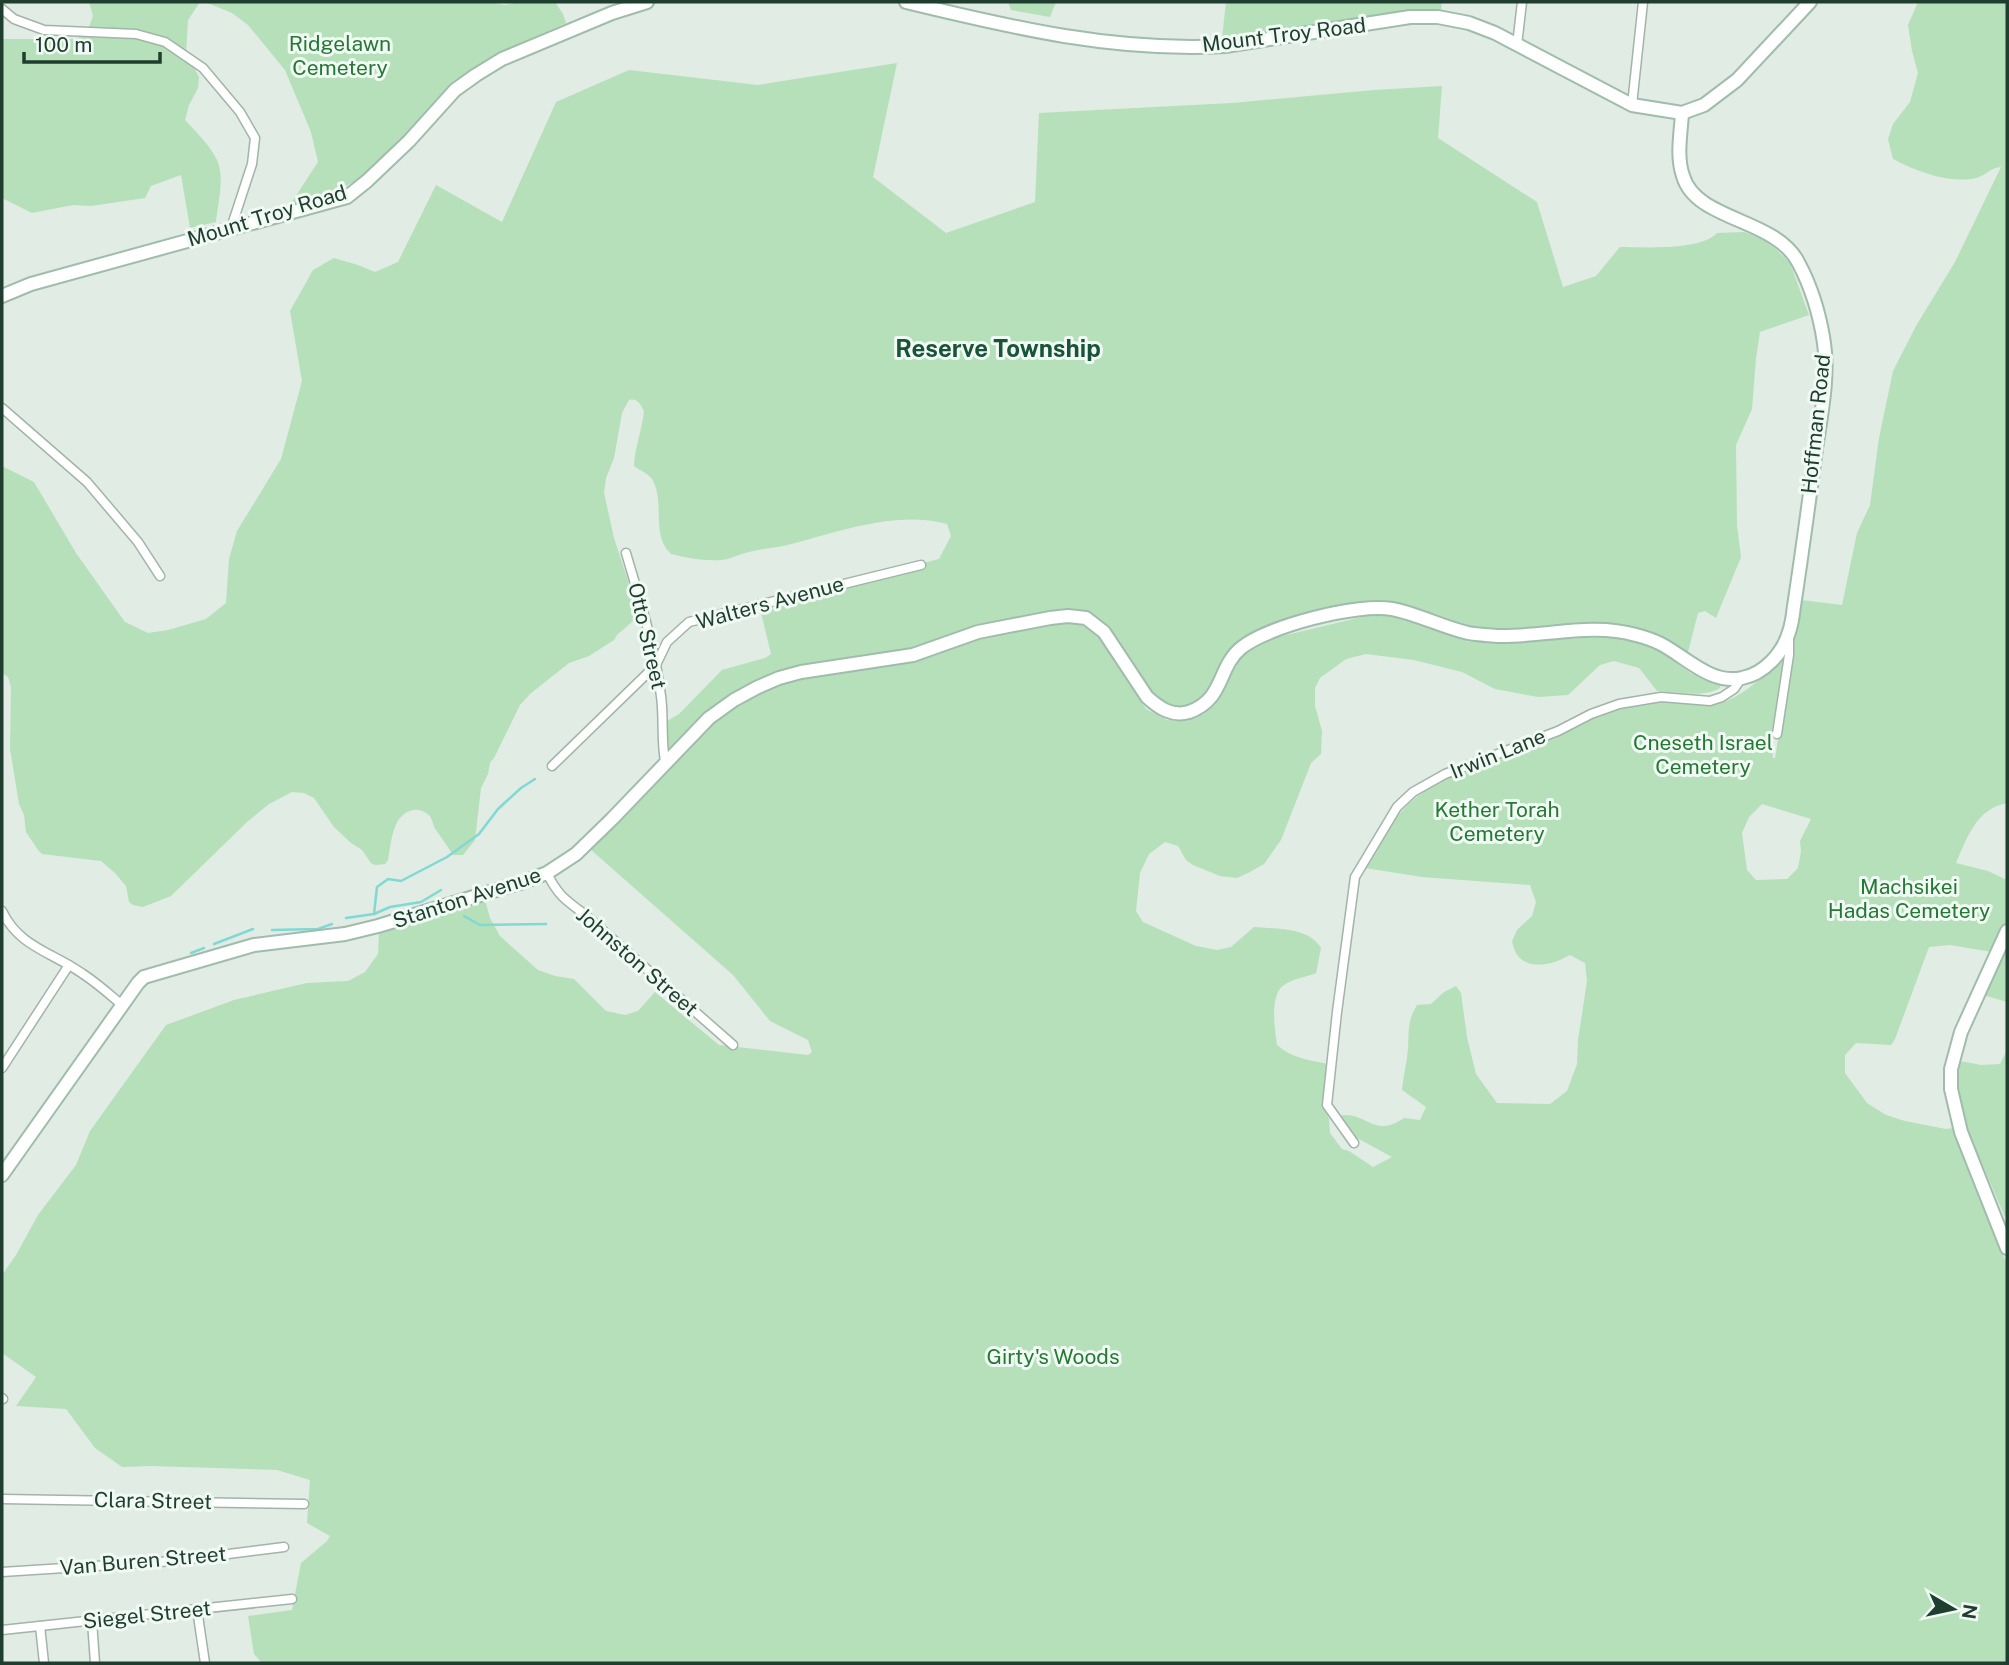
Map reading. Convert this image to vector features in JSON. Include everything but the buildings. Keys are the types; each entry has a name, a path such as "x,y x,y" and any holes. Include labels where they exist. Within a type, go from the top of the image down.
{"street":[{"name":"Mount Troy Road","path":"2,296 31,284 346,197 409,141 455,90 484,70 523,50 612,13 647,2"},
{"name":"Mount Troy Road","path":"906,2 1006,26 1082,40 1201,47 1225,46 1410,17 1438,17 1469,23 1495,33 1632,105 1682,113"},
{"path":"1517,45 1522,2"},
{"path":"1632,105 1643,2"},
{"path":"1682,113 1704,105 1737,80 1810,2"},
{"path":"2,9 14,19 44,30 136,34 165,43 203,68 240,112 255,138 252,164 231,228"},
{"name":"Hoffman Road","path":"1682,113 1679,160 1683,178 1694,195 1712,207 1764,231 1787,246 1798,262 1813,298 1824,343 1823,397 1777,734"},
{"path":"4,415 87,482 138,542 160,576"},
{"name":"Otto Street","path":"626,553 653,648 662,699 665,761"},
{"name":"Walters Avenue","path":"552,766 656,665 667,642 689,622 921,565"},
{"name":"Stanton Avenue","path":"2,1175 144,977 254,945 345,934 378,926 547,873 586,845 709,718 734,700 779,678 801,672 913,655 978,632 1004,626 1059,617 1086,618 1104,632 1147,697 1165,711 1184,713 1202,707 1212,697 1232,658 1248,643 1273,631 1372,607 1411,614 1478,634 1500,636 1605,630 1634,634 1661,644 1709,673 1741,679"},
{"name":"Hoffman Road","path":"1741,679 1775,658 1789,633"},
{"name":"Irwin Lane","path":"1354,1143 1327,1105 1340,984 1355,877 1397,807 1413,792 1445,774 1558,730 1591,714 1619,704 1661,696 1710,701 1728,693 1741,679"},
{"name":"Johnston Street","path":"547,873 555,890 733,1045"},
{"path":"2,911 8,924 26,942 85,974 122,1005"},
{"path":"2007,931 1961,1032 1951,1069 1951,1089 1961,1132 2007,1248"},
{"path":"2,1068 69,965"},
{"name":"Clara Street","path":"2,1499 304,1504"},
{"name":"Van Buren Street","path":"2,1572 174,1560 284,1548"},
{"name":"Siegel Street","path":"2,1630 292,1599"},
{"path":"197,1609 205,1663"},
{"path":"92,1621 95,1663"},
{"path":"40,1626 44,1663"}],"green space":[{"path":"89,2 200,2 188,20 186,53 199,77 198,88 185,120 217,160 220,190 216,222 190,228 181,175 151,186 145,198 91,206 73,205 32,213 2,198 2,39 74,39 86,35 93,16"},
{"name":"Ridgelawn Cemetery","path":"205,2 487,2 505,5 555,2 566,23 518,44 457,82 362,177 326,195 288,208 318,162 311,132 285,70 248,25 232,13"},
{"path":"1008,2 1056,2 1050,17 1011,10"},
{"path":"1226,2 1442,2 1441,10 1222,38"},
{"path":"1918,2 2007,2 2007,803 1996,806 1980,818 1956,863 1988,871 2007,880 2007,919 1992,952 1950,945 1929,947 1891,1045 1856,1043 1845,1055 1845,1073 1867,1103 1886,1115 1946,1129 1954,1128 2007,1265 2007,1663 262,1663 254,1654 248,1616 292,1610 301,1563 330,1536 307,1523 310,1480 277,1470 122,1467 95,1448 66,1409 16,1406 36,1377 2,1353 2,1275 38,1215 76,1165 90,1131 166,1025 234,1000 307,983 348,981 365,972 378,954 379,932 485,900 490,918 500,936 538,970 574,979 606,1011 625,1015 638,1011 655,992 719,1045 808,1055 812,1052 808,1040 770,1021 733,975 590,849 718,719 768,689 805,677 916,662 983,636 1066,623 1083,625 1095,632 1146,709 1167,720 1187,721 1204,714 1215,705 1240,659 1266,640 1374,614 1407,618 1469,642 1615,637 1643,642 1706,681 1721,683 1720,688 1706,693 1657,691 1639,668 1614,661 1600,665 1568,695 1538,697 1495,689 1462,672 1414,660 1366,654 1346,659 1320,678 1315,688 1315,706 1322,731 1321,754 1311,763 1281,840 1264,864 1237,878 1220,876 1193,865 1186,860 1178,846 1165,842 1149,854 1140,873 1136,911 1143,922 1196,946 1217,950 1231,947 1254,927 1291,930 1316,941 1321,948 1316,973 1287,983 1276,996 1274,1013 1277,1045 1295,1056 1328,1064 1324,1107 1329,1119 1330,1133 1342,1149 1373,1167 1392,1157 1357,1138 1338,1116 1356,1116 1384,1126 1404,1118 1420,1120 1426,1107 1402,1090 1410,1022 1417,1005 1431,1004 1444,992 1456,986 1461,993 1467,1037 1476,1074 1497,1103 1550,1104 1567,1091 1577,1064 1587,981 1585,963 1570,955 1549,963 1534,964 1527,963 1516,953 1512,941 1517,930 1532,916 1536,902 1530,885 1422,877 1365,868 1388,829 1409,803 1441,782 1576,725 1638,704 1658,701 1703,704 1722,702 1752,686 1786,655 1772,745 1775,758 1801,600 1842,605 1857,533 1870,505 1879,438 1893,371 1916,326 1955,262 2001,167 1976,178 1955,179 1922,172 1893,159 1888,139 1893,124 1910,102 1918,73 1908,25","holes":["1762,804 1811,819 1800,841 1798,868 1787,879 1756,880 1747,870 1742,833 1749,817"]},
{"path":"897,63 873,177 946,233 1035,202 1039,113 1232,103 1442,86 1438,138 1537,202 1563,287 1596,276 1620,247 1685,245 1709,239 1717,233 1744,232 1769,242 1790,263 1809,315 1760,332 1752,409 1736,445 1737,526 1741,557 1716,618 1705,611 1698,613 1686,660 1634,634 1500,636 1411,614 1335,614 1248,643 1202,707 1165,711 1096,624 1050,618 913,655 801,672 734,700 665,761 662,724 679,714 722,670 771,654 759,604 939,559 951,536 947,524 928,520 888,521 723,560 702,560 671,554 661,537 656,488 651,477 634,466 644,411 638,402 629,400 622,413 604,493 614,538 636,605 633,621 614,640 589,656 569,663 520,705 490,763 481,788 475,840 463,855 453,855 434,827 430,816 415,810 405,814 397,822 388,860 385,864 375,865 362,850 334,827 314,798 304,793 292,792 269,804 247,822 171,896 143,907 129,902 126,886 101,861 42,854 38,850 26,832 24,815 19,804 10,749 11,687 8,677 2,673 2,466 34,482 76,553 125,622 148,633 206,619 226,603 229,559 237,531 281,459 302,381 290,311 313,270 334,258 375,272 398,262 436,185 502,222 556,102 629,70 758,85"},
{"path":"2007,943 2007,1002 1983,995"},
{"path":"2007,1050 2005,1217 1965,1124 1958,1085 1960,1061 1981,1065 2000,1064"}],"waterway":[{"path":"374,914 377,887 388,879 401,881 447,857 479,834 498,809 535,779"},
{"path":"346,918 421,902 441,890"},
{"path":"464,916 480,925 546,924"},
{"path":"272,930 318,929 332,924"},
{"path":"214,944 253,929"},
{"path":"191,953 204,948"}],"district":[{"name":"Reserve Township","path":"998,349"}],"park label":[{"name":"Cneseth Israel Cemetery","path":"1703,755"},
{"name":"Kether Torah Cemetery","path":"1497,822"},
{"name":"Machsikei Hadas Cemetery","path":"1909,899"},
{"name":"Girty's Woods","path":"1053,1357"}]}
